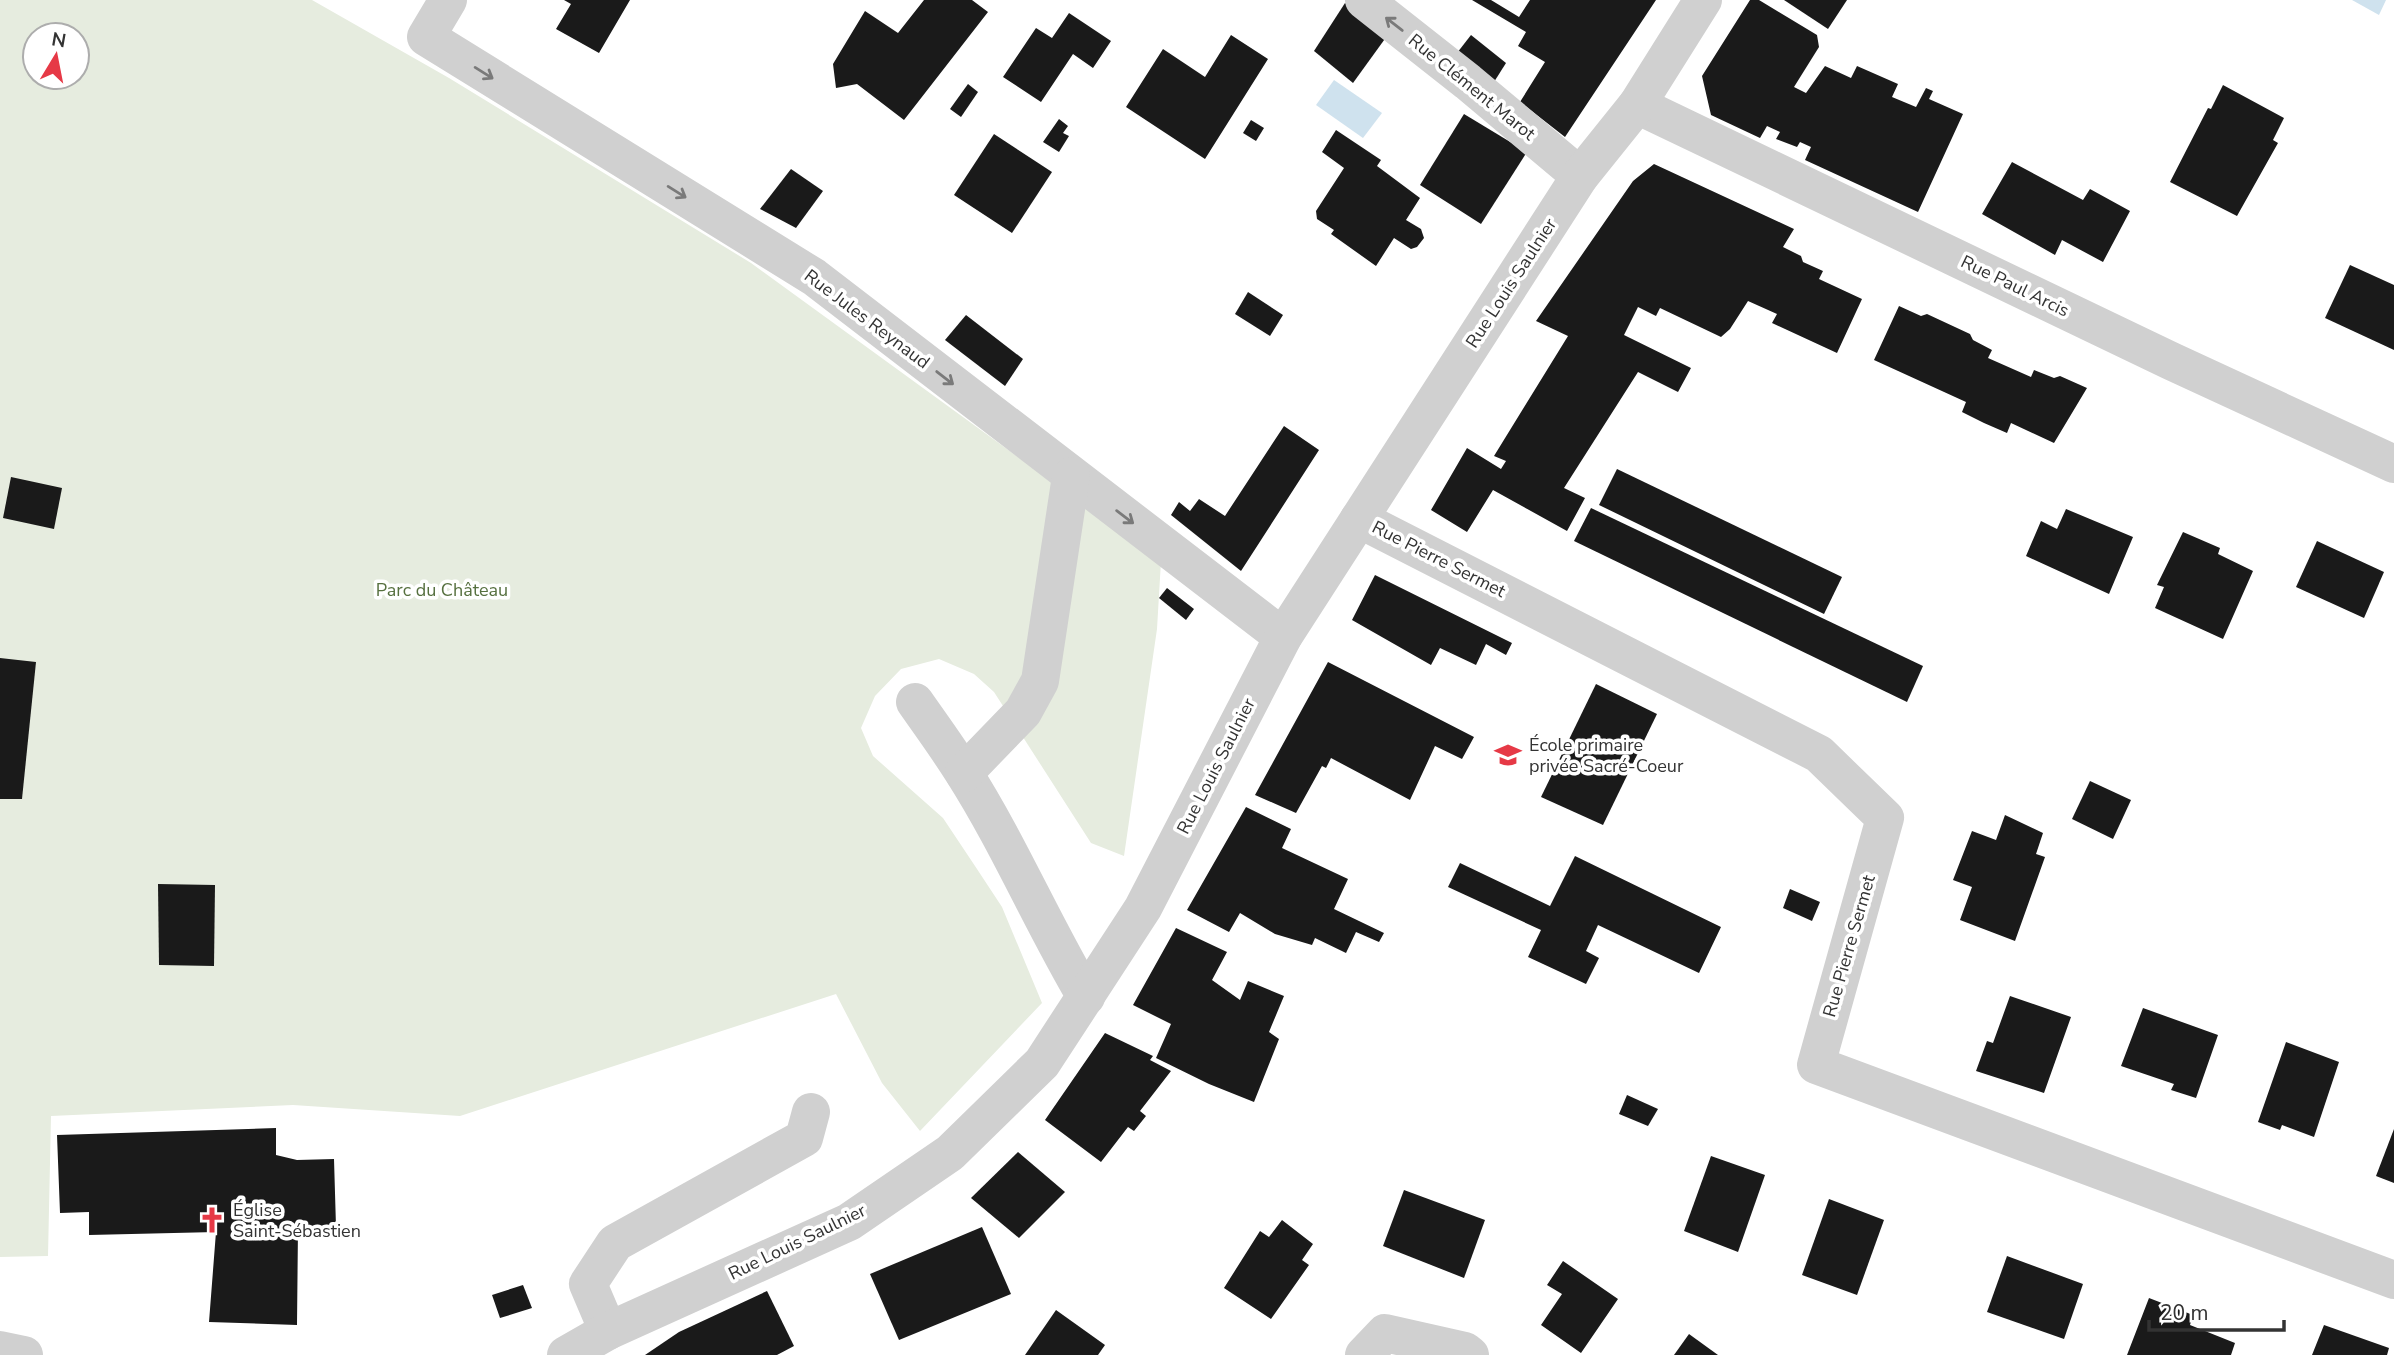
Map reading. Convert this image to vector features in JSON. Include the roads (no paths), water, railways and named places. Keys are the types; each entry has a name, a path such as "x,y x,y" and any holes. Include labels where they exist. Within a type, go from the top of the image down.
{"street":[{"name":"Rue Jules Reynaud","path":"448,0 426,37 814,276 1283,637"},
{"name":"Rue Clément Marot","path":"1364,0 1468,82 1580,176"},
{"name":"Rue Louis Saulnier","path":"566,1355 608,1331 849,1222 950,1153 1042,1063 1143,908 1283,637 1580,176 1637,105 1703,0"},
{"name":"Rue Paul Arcis","path":"1637,105 2171,361 2394,464"},
{"path":"964,773 1023,712 1040,681 1071,475"},
{"name":"Rue Pierre Sermet","path":"1359,519 1819,754 1885,818 1816,1065 2394,1280"},
{"path":"915,702 964,773 1036,903 1056,947 1086,997"},
{"path":"608,1331 589,1284 615,1242 804,1138 811,1112"},
{"path":"1364,1355 1385,1333 1465,1351 1470,1355"},
{"path":"0,1350 24,1355"}],"water":[{"path":"2352,0 2386,0 2379,15"},
{"path":"1334,80 1382,113 1363,138 1316,105"}],"place":[{"name":"École primaire privée Sacré-Coeur","path":"1508,755"},
{"name":"Église Saint-Sébastien","path":"212,1220"}],"park label":[{"name":"Parc du Château","path":"442,590"}]}
